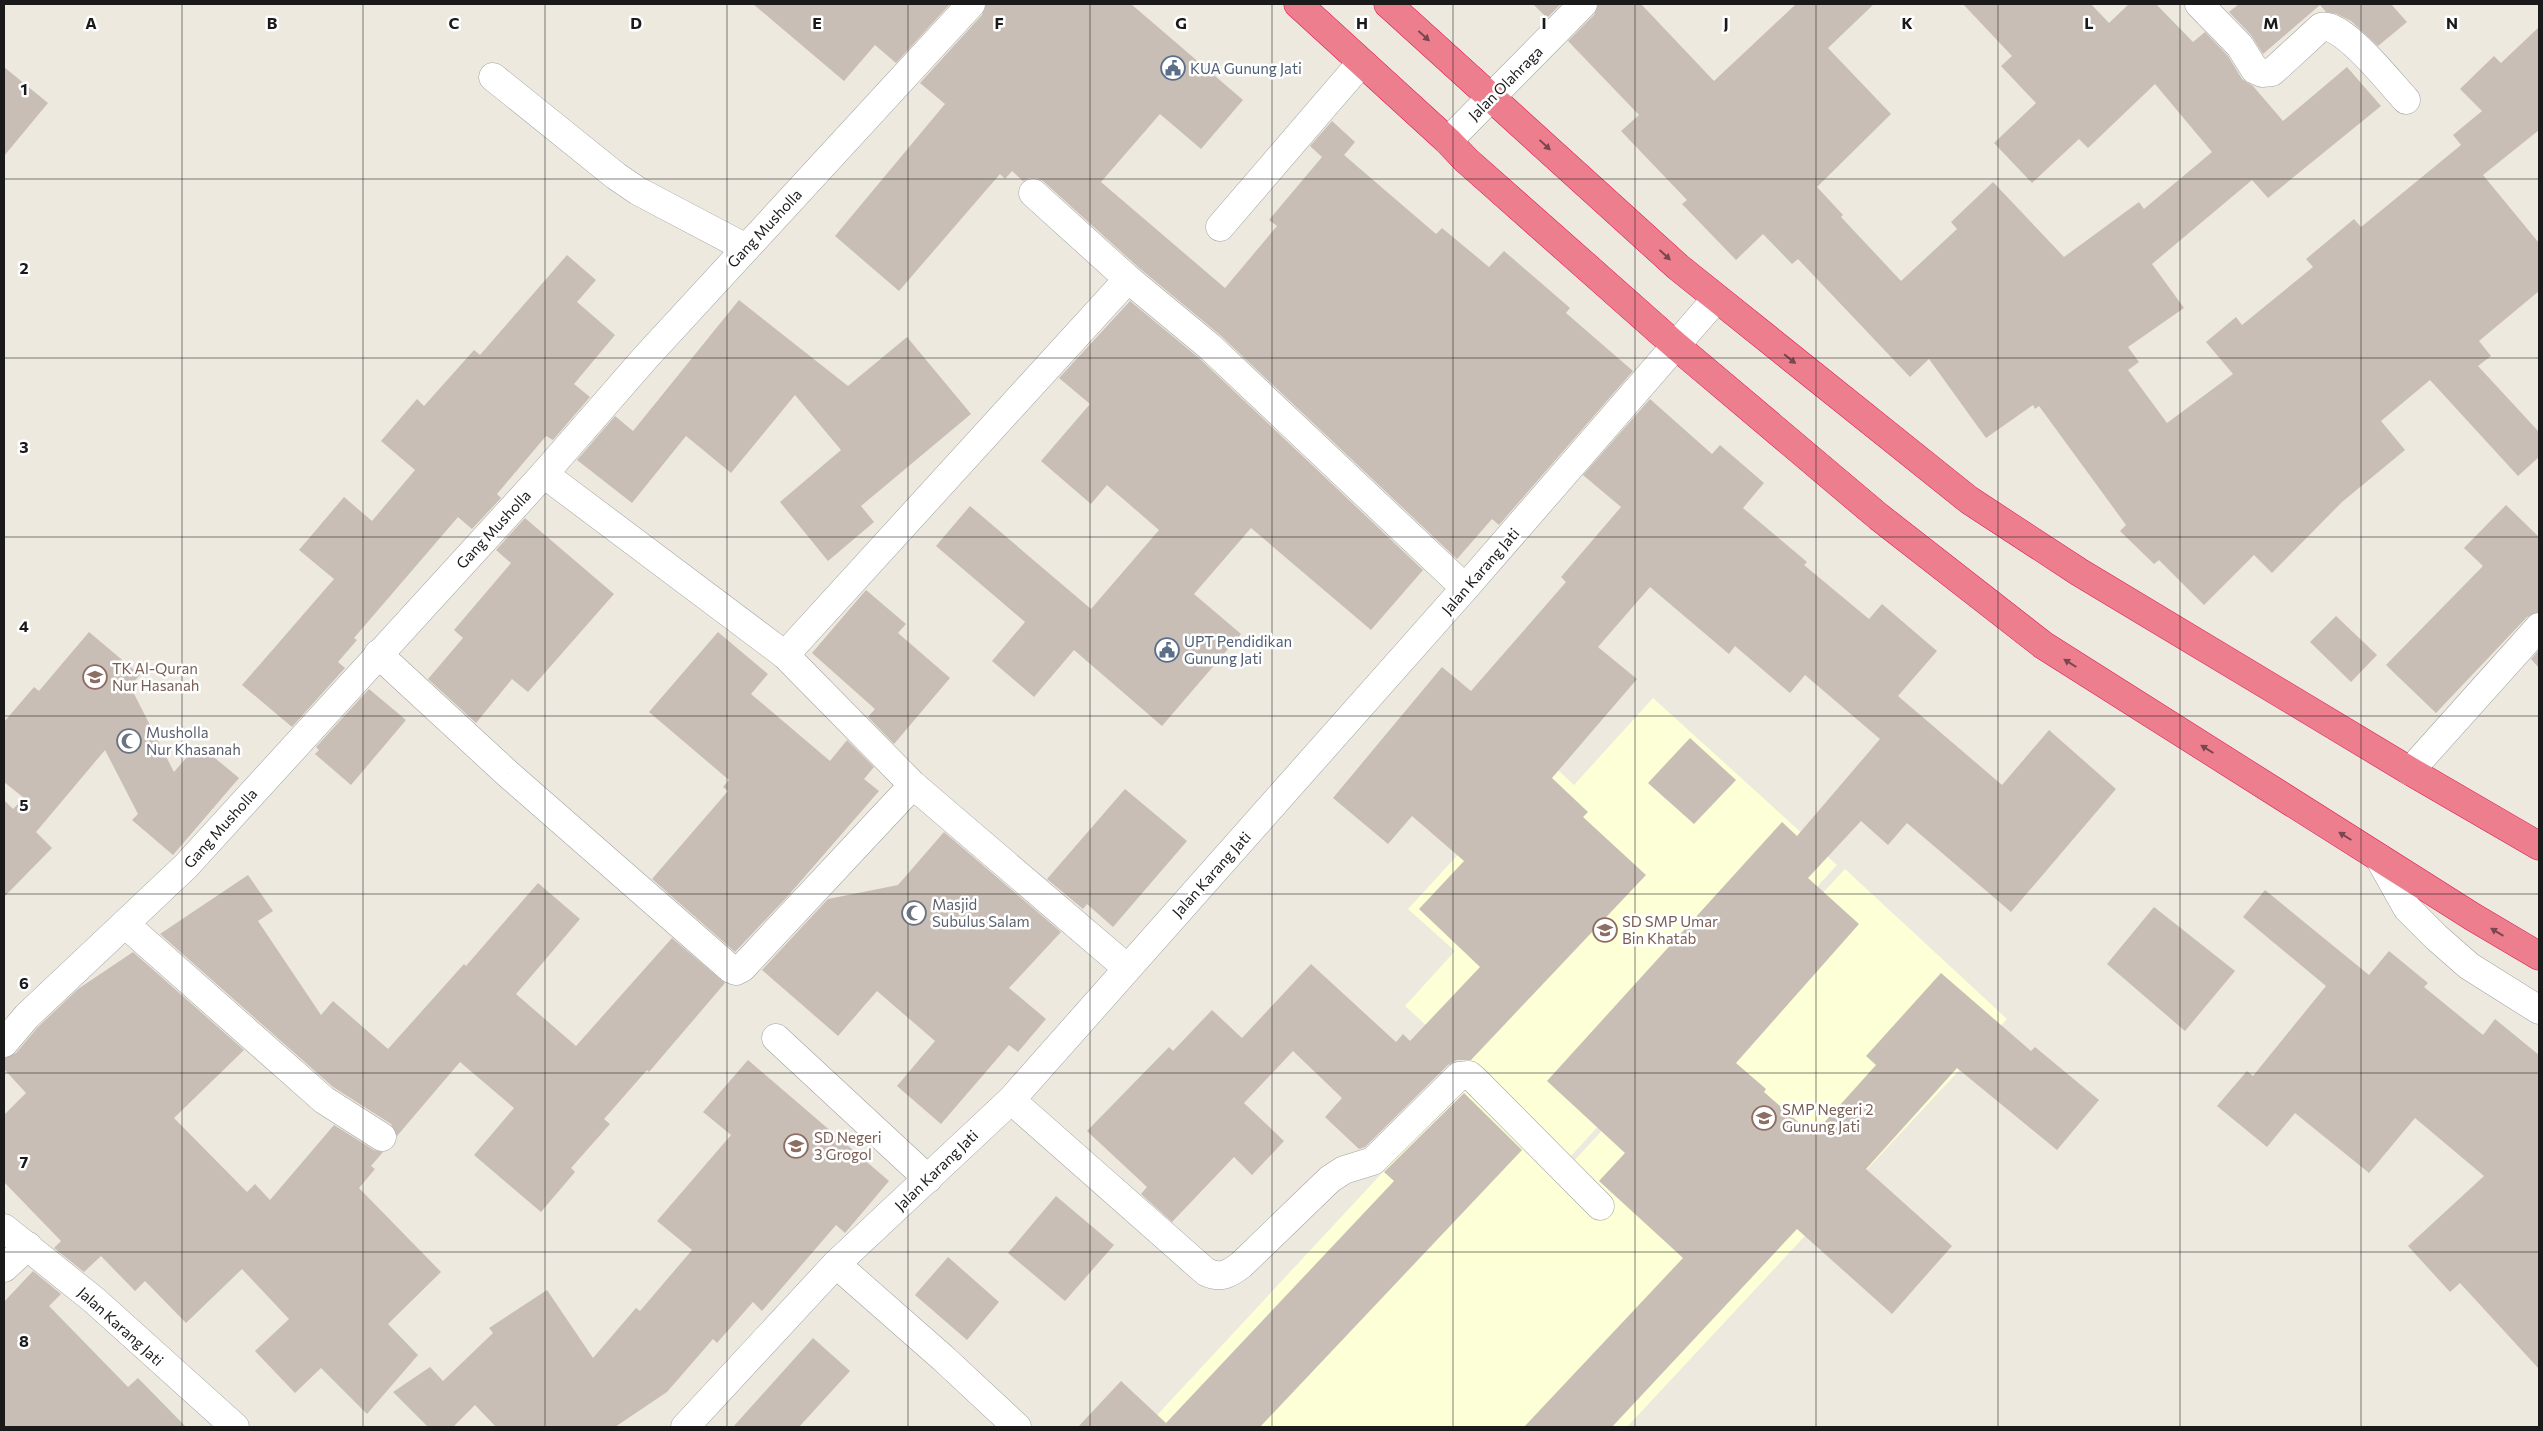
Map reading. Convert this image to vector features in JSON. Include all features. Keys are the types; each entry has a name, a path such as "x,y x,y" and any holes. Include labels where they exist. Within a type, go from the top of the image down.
{"highway":[{"path":"1298,4 1448,141 1466,160 1675,345 1879,517 2042,645 2379,858 2539,956"},
{"path":"1388,4 1678,267 1969,500 2079,572 2410,771 2535,840"}],"street":[{"name":"Gang Musholla","path":"4,1043 27,1016 186,866 544,474 746,248 971,4"},
{"name":"Jalan Olahraga","path":"1448,141 1583,4"},
{"path":"2200,4 2240,46 2255,70 2262,73 2272,72 2321,27 2331,26 2348,37 2406,100"},
{"path":"1220,227 1361,63"},
{"path":"493,76 616,176 638,191 746,248"},
{"path":"1033,193 1128,279 1209,346 1465,588"},
{"path":"785,655 1128,279"},
{"name":"Jalan Karang Jati","path":"685,1427 836,1264 1010,1100 1465,588 1716,299"},
{"path":"544,474 785,655 913,784 1127,968"},
{"path":"2410,771 2539,627"},
{"path":"378,654 508,774 731,969 736,971 748,961 913,784"},
{"path":"2379,858 2407,908 2436,937 2469,966 2539,1010"},
{"path":"125,924 324,1100 382,1137"},
{"path":"776,1038 928,1178"},
{"path":"1010,1100 1206,1272 1215,1276 1223,1276 1241,1265 1330,1179 1344,1170 1373,1161 1459,1076 1469,1075 1475,1080 1600,1206"},
{"name":"Jalan Karang Jati","path":"4,1228 94,1300 235,1427"},
{"path":"4,1268 28,1246"},
{"path":"836,1264 943,1358 1017,1427"}],"shaded area":[{"name":"SD SMP Umar Bin Khatab","path":"1653,698 1837,865 1571,1156 1405,1006 1455,951 1408,909 1546,759 1574,785"},
{"name":"SMP Negeri 2 Gunung Jati","path":"1845,869 2007,1019 1627,1427 1146,1427 1475,1073 1572,1163"}],"building":[{"path":"753,4 950,4 896,63 875,45 844,81"},
{"path":"986,4 1131,4 1243,100 1201,149 1160,114 1101,182 1225,288 1277,226 1269,220 1322,157 1310,146 1332,121 1355,142 1344,155 1436,234 1442,228 1489,267 1504,251 1570,308 1566,313 1633,371 1499,525 1492,519 1457,559 1220,335 1138,267 1043,181 1037,178 1029,178 1023,181 1012,171 1005,179 1000,174 899,291 835,236 945,104 920,83 982,15"},
{"path":"1533,4 1561,4 1547,18"},
{"path":"1598,4 1641,4 1714,81 1796,4 1874,4 1828,48 1891,114 1817,187 1843,215 1841,217 1901,281 1957,229 1951,222 1993,182 2064,257 2139,202 2144,209 2212,152 2155,84 2088,148 2079,139 2032,183 1994,143 2036,103 2001,66 2012,56 1963,4 2091,4 2109,23 2129,4 2156,4 2193,42 2205,32 2228,56 2242,79 2253,86 2283,121 2347,67 2381,106 2268,198 2252,180 2152,264 2184,308 2128,347 2139,362 2128,370 2167,423 2233,374 2206,342 2236,317 2242,325 2313,267 2306,259 2354,219 2361,227 2461,145 2453,135 2482,111 2460,89 2494,56 2501,63 2539,27 2539,130 2483,175 2539,243 2539,291 2479,341 2491,356 2478,366 2539,432 2539,457 2518,476 2430,380 2381,421 2405,450 2342,502 2272,573 2254,555 2204,605 2159,560 2154,564 2120,531 2126,525 2039,406 2035,409 2033,405 1986,438 1929,359 1910,377 1798,259 1792,264 1763,234 1736,260 1682,204 1687,200 1621,131 1639,115 1568,41 1594,15"},
{"path":"2239,4 2391,4 2407,22 2378,46 2351,21 2337,14 2326,12 2320,5 2263,54 2251,35 2229,12"},
{"path":"4,67 48,103 4,156"},
{"path":"567,255 596,280 577,302 615,335 574,384 590,397 553,440 546,436 497,494 501,498 472,529 458,517 354,638 357,640 338,662 345,668 292,727 242,685 334,579 299,550 344,497 372,521 415,470 381,441 417,399 424,406 474,350 480,355"},
{"path":"739,300 848,386 907,337 971,414 861,506 874,522 828,561 780,502 841,450 795,395 731,473 686,436 632,503 577,460 615,416 633,431"},
{"path":"1130,301 1199,358 1423,570 1371,630 1251,528 1194,594 1241,634 1162,726 1074,650 1034,697 992,661 1025,622 936,546 970,506 1091,609 1159,530 1107,485 1091,504 1041,461 1090,404 1059,378"},
{"path":"1650,399 1712,454 1720,445 1764,483 1743,508 1807,562 1804,565 1869,619 1882,604 1937,651 1898,696 2002,785 2049,730 2116,789 2011,912 1907,823 1888,845 1861,821 1808,878 1859,924 1736,1063 1766,1089 1764,1092 1813,1135 1876,1065 1866,1056 1941,973 2031,1051 2035,1047 2099,1100 2057,1150 1957,1068 1866,1169 1952,1246 1892,1314 1797,1229 1612,1427 1524,1427 1683,1258 1599,1181 1625,1153 1547,1081 1782,822 1797,836 1880,739 1805,675 1790,693 1735,646 1729,654 1650,587 1598,647 1637,679 1552,778 1588,812 1583,817 1646,875 1471,1060 1457,1060 1448,1065 1365,1147 1359,1149 1325,1117 1342,1098 1293,1051 1244,1103 1284,1141 1252,1175 1234,1157 1172,1222 1141,1194 1147,1187 1087,1131 1169,1047 1173,1051 1212,1010 1242,1038 1311,964 1396,1042 1403,1034 1410,1041 1480,967 1419,909 1464,861 1412,816 1388,844 1333,798 1442,667 1471,691 1566,582 1561,577 1621,507 1583,475"},
{"path":"2506,505 2539,537 2539,612 2527,617 2436,713 2386,665 2483,566 2464,548"},
{"path":"525,518 614,594 528,692 512,679 476,723 428,679 463,638 454,630 511,563 496,550"},
{"path":"866,590 906,624 898,633 950,678 894,744 868,717 875,709 812,653"},
{"path":"2336,616 2377,655 2351,682 2310,642"},
{"path":"89,632 140,675 130,686 174,772 198,744 239,778 173,855 132,820 138,814 105,750 36,832 52,848 4,897 4,800 13,809 24,798 4,782 4,722 34,687 39,691"},
{"path":"718,632 768,674 751,694 830,761 847,740 874,767 864,779 879,791 787,897 735,952 652,879 728,791 723,787 729,780 649,712"},
{"path":"2539,650 2539,668 2531,659"},
{"path":"369,689 406,720 351,785 315,754 319,750 316,747"},
{"path":"1690,738 1736,780 1694,824 1648,783"},
{"path":"1125,789 1187,841 1113,927 1087,904 1083,909 1047,879"},
{"path":"944,832 1061,932 1009,988 1046,1019 1018,1052 1009,1045 941,1124 897,1086 935,1041 877,991 838,1036 762,970 828,899 898,885"},
{"path":"248,875 273,911 258,921 321,1015 333,1001 388,1049 464,964 466,966 538,883 580,919 516,994 576,1046 672,938 725,983 649,1072 647,1070 604,1119 610,1124 571,1168 575,1172 541,1212 474,1155 514,1108 460,1062 397,1136 391,1124 333,1087 160,934"},
{"path":"2265,890 2369,975 2389,951 2428,983 2424,987 2483,1035 2495,1019 2539,1055 2539,1369 2460,1283 2450,1292 2408,1246 2484,1176 2415,1118 2369,1173 2295,1113 2267,1147 2217,1106 2247,1071 2253,1076 2326,986 2243,917"},
{"path":"2154,907 2235,971 2185,1031 2107,964"},
{"path":"133,952 244,1050 174,1118 247,1192 255,1184 270,1200 334,1125 374,1150 383,1152 371,1166 375,1169 359,1188 441,1272 388,1324 418,1355 367,1414 321,1368 295,1393 255,1351 289,1319 242,1269 186,1323 145,1281 135,1291 101,1256 84,1272 54,1248 61,1241 4,1182 4,1115 26,1093 4,1069 4,1058 16,1053 38,1027 78,989"},
{"path":"748,1060 889,1181 845,1233 836,1225 762,1311 753,1302 717,1343 713,1339 667,1392 615,1427 496,1427 475,1405 453,1427 428,1427 393,1392 430,1367 443,1381 493,1333 489,1328 547,1290 593,1358 636,1308 640,1311 692,1250 657,1221 731,1135 703,1112"},
{"path":"1464,1093 1522,1150 1260,1427 1078,1427 1121,1381 1166,1423 1394,1181 1384,1172"},
{"path":"1056,1196 1114,1245 1065,1301 1008,1253"},
{"path":"948,1257 999,1302 967,1340 915,1295"},
{"path":"33,1271 61,1294 49,1306 128,1387 138,1378 186,1427 4,1427 4,1302"},
{"path":"813,1338 850,1371 799,1427 733,1427"}],"place":[{"name":"KUA Gunung Jati","path":"1173,68"},
{"name":"UPT Pendidikan Gunung Jati","path":"1167,650"},
{"name":"TK Al-Quran Nur Hasanah","path":"95,677"},
{"name":"Musholla Nur Khasanah","path":"129,741"},
{"name":"Masjid Subulus Salam","path":"914,913"},
{"name":"SD SMP Umar Bin Khatab","path":"1605,930"},
{"name":"SMP Negeri 2 Gunung Jati","path":"1764,1118"},
{"name":"SD Negeri 3 Grogol","path":"796,1146"}]}
